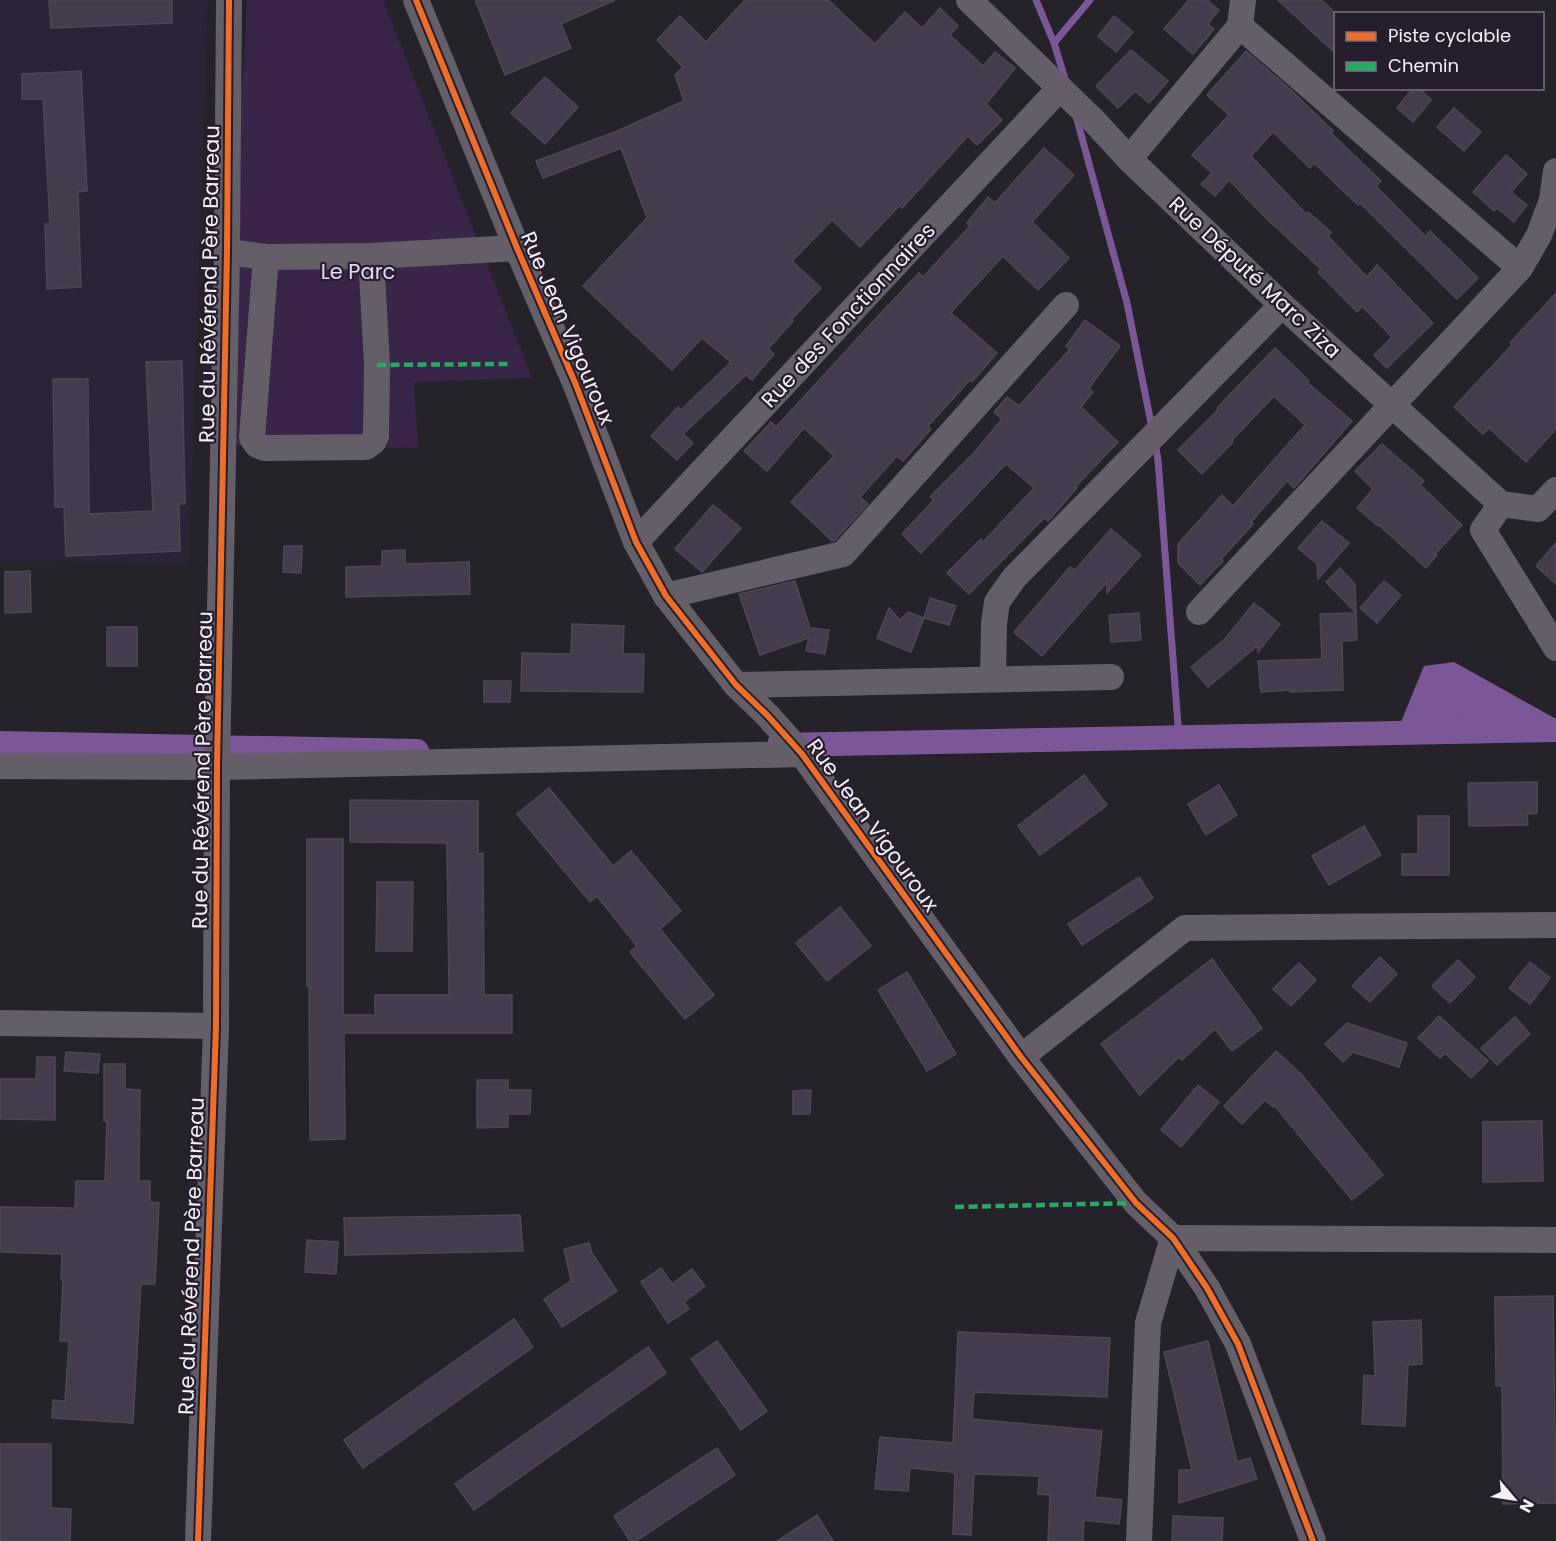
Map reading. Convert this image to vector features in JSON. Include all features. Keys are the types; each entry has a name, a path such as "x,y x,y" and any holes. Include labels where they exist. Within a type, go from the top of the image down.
{"street":[{"name":"Rue du Révérend Père Barreau","path":"198,1541 216,1026 217,762 227,252 229,0"},
{"name":"Rue Jean Vigouroux","path":"416,0 576,386 636,542 666,596 736,685 802,754 1021,1057 1136,1203 1173,1238 1208,1288 1238,1344 1313,1541"},
{"name":"Rue Député Marc Ziza","path":"969,0 1094,121 1129,159 1282,305 1501,504"},
{"path":"1129,159 1240,27 1243,0"},
{"path":"1240,27 1520,268"},
{"name":"Rue des Fonctionnaires","path":"636,542 1063,91"},
{"path":"1199,612 1394,406 1520,268 1539,235 1549,208 1556,171"},
{"path":"227,252 266,257 371,256 517,248"},
{"path":"266,257 252,438 257,445 265,448 366,447 373,442 376,436 377,365 371,256"},
{"path":"666,596 843,554 1066,305"},
{"path":"993,678 994,624 997,602 1014,578 1282,305"},
{"path":"1556,490 1539,508 1501,504 1483,530 1556,648"},
{"path":"736,685 1111,677"},
{"path":"0,766 802,754"},
{"path":"1021,1057 1185,928 1556,925"},
{"path":"0,1023 216,1026"},
{"path":"1139,1541 1148,1323 1173,1238 1556,1240"}],"shaded area":[{"path":"0,0 208,0 189,564 0,561"},
{"path":"1454,662 1556,719 1556,722 1398,729 1424,666"}],"green space":[{"name":"Le Parc","path":"247,0 383,0 532,378 414,382 418,448 224,445"}],"building":[{"path":"49,0 172,0 172,23 51,28"},
{"path":"475,0 615,0 561,24 571,48 505,75"},
{"path":"745,0 828,0 875,44 905,12 922,28 940,8 958,26 950,35 983,66 995,52 1015,68 986,104 1002,120 977,145 968,136 902,208 900,205 860,247 832,220 792,261 821,288 768,349 774,354 752,380 746,375 683,434 693,443 677,460 651,436 678,407 681,410 731,362 702,338 672,370 583,286 647,218 621,148 543,178 536,161 615,132 684,101 675,75 683,67 657,40 680,16 706,42"},
{"path":"1189,0 1207,0 1219,10 1208,24 1214,29 1193,54 1164,29"},
{"path":"1278,0 1321,0 1334,12 1334,52"},
{"path":"1114,16 1133,32 1116,52 1098,36"},
{"path":"1131,50 1168,81 1149,103 1135,91 1118,108 1096,86"},
{"path":"1246,51 1333,131 1331,133 1381,181 1376,186 1425,236 1430,231 1478,278 1457,299 1360,203 1358,205 1314,163 1310,168 1273,132 1251,156 1306,214 1308,212 1331,232 1328,236 1367,277 1377,265 1433,323 1387,368 1374,355 1392,337 1362,306 1357,312 1318,272 1321,269 1229,180 1215,196 1201,184 1212,173 1192,155 1229,115 1207,95"},
{"path":"81,71 87,191 78,192 81,287 47,289 45,224 50,224 43,99 22,99 22,74"},
{"path":"545,77 578,107 545,144 511,113"},
{"path":"1411,90 1421,90 1431,100 1413,122 1397,108"},
{"path":"1454,108 1481,132 1464,151 1437,127"},
{"path":"1044,148 1074,175 1032,222 1069,258 1038,290 1003,256 955,308 951,313 997,353 928,426 931,429 903,461 897,456 860,497 868,504 832,541 791,502 834,456 804,428 767,471 744,451 771,422 776,427 919,273 923,277 970,226 967,223 988,197 995,203"},
{"path":"1506,155 1527,174 1511,192 1527,205 1514,222 1497,208 1494,211 1473,192"},
{"path":"1556,293 1556,429 1526,462 1489,428 1483,434 1454,407 1512,345 1510,343"},
{"path":"1085,320 1120,346 1089,388 1093,392 1081,407 1118,442 1075,487 1077,488 1048,521 1044,518 969,594 947,573 981,539 983,542 1034,488 1006,464 921,553 902,534 934,500 930,497 973,454 1002,419 994,412 1007,397 1019,406 1070,349 1066,346"},
{"path":"1275,348 1309,381 1308,383 1352,421 1294,488 1287,481 1251,522 1253,524 1221,559 1223,561 1200,585 1178,563 1178,544 1222,495 1233,506 1305,425 1274,396 1202,474 1178,450"},
{"path":"182,361 185,504 179,504 180,551 66,556 64,507 55,507 53,379 88,379 89,514 153,511 146,362"},
{"path":"1382,444 1424,481 1420,485 1462,525 1435,554 1437,555 1426,568 1357,508 1373,489 1355,471"},
{"path":"713,505 741,528 702,572 675,549"},
{"path":"1322,521 1349,543 1318,579 1317,564 1298,548"},
{"path":"1111,529 1141,555 1107,593 1107,582 1042,656 1014,632 1070,567 1075,570"},
{"path":"1556,543 1556,584 1536,566"},
{"path":"284,546 302,546 301,573 283,572"},
{"path":"405,550 405,564 469,562 470,594 346,597 346,567 382,566 382,551"},
{"path":"1340,568 1355,584 1357,640 1342,641 1343,690 1261,692 1258,661 1322,659 1320,614 1356,613 1326,582"},
{"path":"30,571 31,612 5,613 5,572"},
{"path":"795,581 810,628 829,630 825,654 806,651 809,638 760,655 739,594"},
{"path":"1384,581 1401,595 1377,623 1360,608"},
{"path":"930,598 956,606 949,625 924,618"},
{"path":"1254,603 1280,624 1258,652 1257,646 1208,687 1191,667 1225,639"},
{"path":"889,608 900,620 908,612 924,618 911,652 877,638"},
{"path":"1139,613 1141,640 1111,642 1109,615"},
{"path":"572,624 624,626 623,654 644,654 643,692 521,691 522,653 571,654"},
{"path":"107,627 137,627 137,666 107,666"},
{"path":"484,681 511,681 510,702 484,702"},
{"path":"1084,775 1107,805 1040,855 1018,826"},
{"path":"1537,782 1537,813 1527,814 1528,825 1469,826 1468,783"},
{"path":"1219,785 1237,815 1206,835 1188,804"},
{"path":"549,788 613,866 631,851 681,911 660,929 714,995 685,1019 630,952 637,946 597,896 590,902 517,814"},
{"path":"350,800 478,801 478,854 483,853 484,995 512,995 512,1033 344,1033 345,1139 310,1140 307,839 343,839 343,1015 375,1015 375,995 449,995 447,843 350,842"},
{"path":"1418,816 1449,816 1449,875 1402,875 1402,854 1418,854"},
{"path":"1364,826 1381,855 1329,885 1312,856"},
{"path":"1139,877 1153,898 1082,945 1068,924"},
{"path":"377,882 413,882 412,951 376,951"},
{"path":"840,907 871,946 827,981 796,943"},
{"path":"1380,957 1397,974 1370,1002 1352,986"},
{"path":"1212,959 1262,1028 1232,1051 1215,1029 1182,1060 1179,1057 1140,1095 1101,1044"},
{"path":"1458,960 1475,977 1450,1003 1432,986"},
{"path":"1530,962 1550,978 1530,1004 1509,988"},
{"path":"1299,963 1316,980 1291,1006 1273,989"},
{"path":"907,972 956,1054 927,1071 878,990"},
{"path":"1439,1016 1488,1061 1471,1078 1445,1053 1440,1058 1418,1038"},
{"path":"1515,1017 1530,1034 1497,1065 1481,1048"},
{"path":"1347,1023 1407,1043 1399,1067 1353,1052 1343,1062 1325,1044"},
{"path":"1276,1051 1302,1075 1383,1175 1352,1200 1274,1105 1273,1107 1265,1100 1242,1124 1224,1106"},
{"path":"66,1052 100,1054 98,1073 64,1071"},
{"path":"37,1057 55,1057 55,1120 0,1119 0,1079 36,1079"},
{"path":"104,1064 125,1064 125,1089 140,1090 139,1181 150,1181 150,1202 159,1203 155,1284 141,1284 133,1423 52,1418 53,1400 65,1401 69,1341 60,1341 62,1254 0,1252 0,1207 75,1208 76,1181 105,1181 107,1121 104,1121"},
{"path":"477,1080 508,1080 508,1090 531,1090 530,1114 508,1114 508,1127 477,1128"},
{"path":"1198,1085 1219,1102 1181,1147 1161,1130"},
{"path":"811,1090 810,1114 793,1114 793,1091"},
{"path":"1542,1121 1543,1181 1483,1182 1483,1122"},
{"path":"520,1215 523,1251 345,1255 344,1218"},
{"path":"307,1240 338,1242 336,1274 305,1272"},
{"path":"589,1243 592,1253 617,1291 562,1327 544,1299 571,1281 564,1249"},
{"path":"661,1268 672,1284 692,1269 705,1286 684,1302 689,1309 668,1323 641,1282"},
{"path":"1553,1296 1556,1503 1503,1504 1502,1386 1496,1386 1495,1297"},
{"path":"514,1319 533,1347 363,1468 344,1440"},
{"path":"1421,1320 1422,1364 1408,1365 1405,1426 1362,1424 1364,1375 1375,1376 1373,1322"},
{"path":"958,1332 1110,1338 1107,1397 974,1392 972,1419 1102,1431 1095,1497 1122,1500 1119,1524 1084,1520 1083,1541 1048,1541 1050,1495 1038,1494 1039,1476 974,1474 971,1535 953,1534 955,1474 952,1472 910,1468 908,1491 875,1489 880,1437 953,1443"},
{"path":"717,1341 767,1411 741,1430 691,1359"},
{"path":"1208,1341 1237,1462 1250,1458 1257,1479 1179,1503 1179,1470 1192,1470 1164,1352"},
{"path":"648,1347 666,1373 474,1510 455,1484"},
{"path":"0,1444 51,1444 51,1508 71,1509 70,1541 0,1541"},
{"path":"717,1448 735,1475 636,1541 630,1541 614,1516"},
{"path":"817,1515 833,1541 777,1541"},
{"path":"1173,1516 1223,1518 1222,1541 1172,1541"}],"waterway":[{"path":"1036,0 1054,43"},
{"path":"1066,82 1054,43 1090,0"},
{"path":"1076,116 1127,303 1152,428"},
{"path":"1155,442 1179,738"},
{"path":"779,745 1556,730"},
{"path":"0,743 417,751"}],"marked path":[{"path":"377,365 508,364"},
{"path":"955,1207 1136,1203"}],"cycle path":[{"path":"198,1541 216,1026 217,767 227,252 229,0"},
{"path":"416,0 517,248 576,385 636,542 666,596 736,685 802,754 1021,1057 1136,1203 1173,1238 1207,1288 1238,1344 1313,1541"}]}
